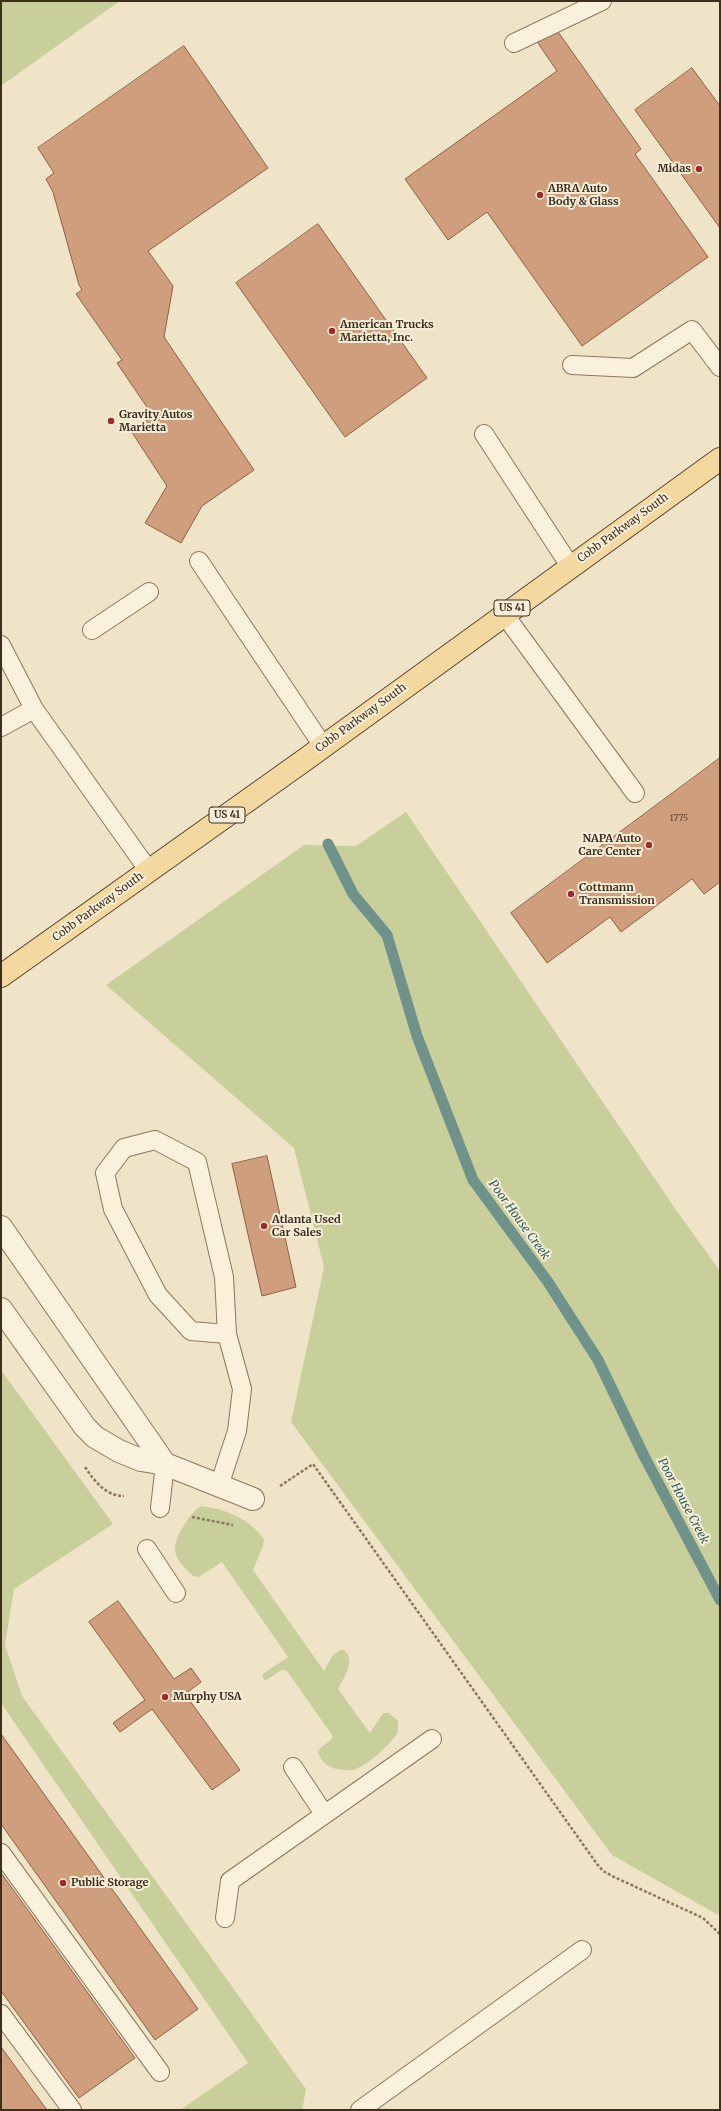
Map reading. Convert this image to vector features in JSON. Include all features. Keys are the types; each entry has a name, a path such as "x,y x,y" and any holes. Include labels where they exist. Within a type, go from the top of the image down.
{"main road":[{"name":"Cobb Parkway South","path":"2,978 720,459"}],"street":[{"path":"1,1227 166,1464"},
{"path":"1,1309 85,1427 95,1437 119,1451 141,1460 166,1464 253,1499"}],"lane":[{"path":"514,43 602,1"},
{"path":"572,365 633,368 692,330 720,367"},
{"path":"484,434 570,566"},
{"path":"199,561 323,746"},
{"path":"92,630 149,592"},
{"path":"504,614 635,793"},
{"path":"1,645 34,709 149,871"},
{"path":"1,727 34,709"},
{"path":"219,1486 237,1431 242,1389 227,1334 224,1277 197,1162 155,1140 124,1148 105,1172 113,1209 158,1295 191,1331 227,1334"},
{"path":"160,1508 166,1464"},
{"path":"147,1549 176,1593"},
{"path":"225,1918 230,1882 432,1739"},
{"path":"293,1767 324,1814"},
{"path":"1,1853 160,2072"},
{"path":"360,2110 582,1950"},
{"path":"1,2014 72,2110"}],"path":[{"path":"278,1487 314,1464 597,1864 608,1873 703,1918 720,1934"},
{"path":"113,1496 124,1496"},
{"path":"192,1517 239,1526"}],"green space":[{"path":"1,1 120,1 1,86"},
{"path":"406,812 674,1207 720,1271 720,1916 612,1855 291,1422 324,1267 294,1148 106,985 304,845 356,846"},
{"path":"1,1370 113,1524 14,1589 5,1645 22,1696 306,2089 302,2110 180,2110 248,2063 1,1703"},
{"path":"201,1506 211,1507 237,1516 251,1526 264,1539 263,1546 253,1570 324,1671 332,1656 342,1649 347,1653 349,1658 348,1668 338,1689 370,1733 383,1713 389,1713 398,1721 398,1733 374,1758 355,1770 333,1768 323,1761 318,1752 320,1748 332,1739 332,1735 287,1671 282,1670 264,1680 262,1676 264,1673 288,1657 222,1562 199,1577 193,1576 180,1561 175,1551 177,1540 192,1513"}],"building":[{"name":"ABRA Auto Body & Glass","path":"556,29 641,149 635,154 708,257 582,346 487,212 448,240 405,179 557,71 538,43"},
{"path":"184,46 268,168 148,251 173,286 164,337 254,470 202,506 181,543 145,523 167,486 131,431 153,416 117,363 122,360 76,294 82,290 79,285 53,192 46,179 54,173 38,148"},
{"name":"Midas","path":"692,68 720,106 720,228 635,110"},
{"name":"American Trucks Marietta, Inc.","path":"318,224 427,378 345,437 236,283"},
{"path":"720,758 720,882 704,894 692,879 621,932 610,917 547,963 511,913"},
{"name":"Atlanta Used Car Sales","path":"267,1156 296,1287 262,1296 232,1164"},
{"name":"Murphy USA","path":"118,1601 174,1679 191,1668 201,1682 185,1694 240,1770 212,1790 152,1709 120,1732 113,1723 145,1700 89,1622"},
{"path":"1,1734 198,2009 155,2040 1,1824"},
{"path":"1,1873 135,2058 79,2098 1,1991"},
{"path":"1,2047 47,2110 1,2110"}],"waterway":[{"name":"Poor House Creek","path":"328,844 353,894 387,935 417,1036 473,1180 548,1282 598,1360 644,1456 720,1600"}],"place":[{"name":"Midas","path":"699,169"},
{"name":"ABRA Auto Body & Glass","path":"540,195"},
{"name":"American Trucks Marietta, Inc.","path":"332,331"},
{"name":"Gravity Autos Marietta","path":"111,421"},
{"name":"NAPA Auto Care Center","path":"649,845"},
{"name":"Cottmann Transmission","path":"571,894"},
{"name":"Atlanta Used Car Sales","path":"264,1226"},
{"name":"Murphy USA","path":"165,1697"},
{"name":"Public Storage","path":"63,1883"}]}
